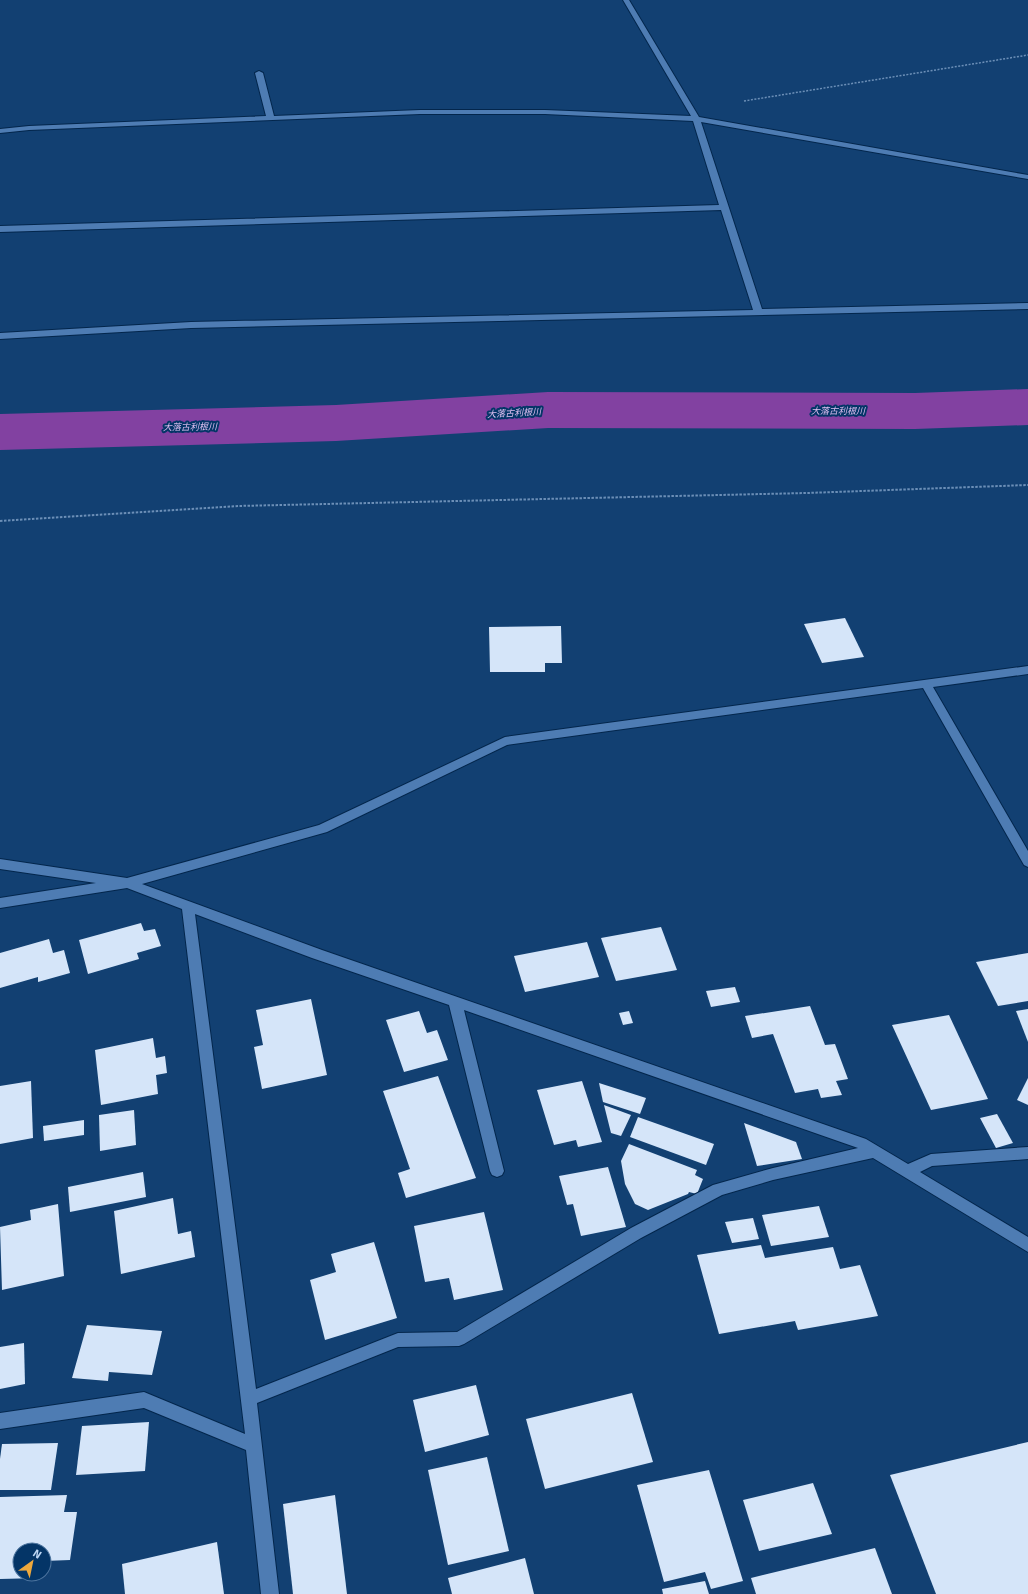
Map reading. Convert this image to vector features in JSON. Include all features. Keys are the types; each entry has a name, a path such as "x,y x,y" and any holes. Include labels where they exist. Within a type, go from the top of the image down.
{"street":[{"path":"626,0 696,119 758,312"},
{"path":"259,73 271,119"},
{"path":"0,131 29,128 420,112 545,112 696,119 1028,178"},
{"path":"0,229 724,207"},
{"path":"0,336 77,330 192,325 1028,306"},
{"path":"0,902 127,883 323,829 505,741 1028,670"},
{"path":"926,684 1028,862"},
{"path":"0,864 127,883 317,954 861,1143 1028,1245"},
{"path":"188,905 249,1399 270,1594"},
{"path":"455,1002 497,1171"},
{"path":"249,1399 398,1340 459,1339 636,1234 718,1190 773,1174 874,1151"},
{"path":"907,1172 931,1160 1028,1152"},
{"path":"0,1421 144,1400 253,1445"}],"path":[{"path":"737,102 1028,55"},
{"path":"0,521 238,506 815,492 1028,485"}],"building":[{"path":"845,618 864,657 822,663 804,624"},
{"path":"561,626 562,663 545,663 545,672 490,672 489,627"},
{"path":"141,923 144,931 155,929 161,946 137,953 139,959 88,974 79,940"},
{"path":"661,927 677,970 616,981 601,938"},
{"path":"49,939 53,953 64,950 70,973 38,982 38,977 0,988 0,953"},
{"path":"587,942 599,977 525,992 514,956"},
{"path":"1028,953 1028,1001 998,1006 976,962"},
{"path":"735,987 740,1002 711,1007 706,991"},
{"path":"311,999 327,1075 262,1089 254,1047 263,1045 256,1010"},
{"path":"810,1006 825,1045 835,1044 848,1079 836,1081 842,1095 821,1098 818,1089 795,1093 773,1034 752,1038 745,1016"},
{"path":"1028,1009 1028,1042 1016,1011"},
{"path":"419,1011 427,1033 437,1030 448,1060 404,1072 386,1020"},
{"path":"629,1011 633,1023 623,1025 619,1013"},
{"path":"949,1015 988,1099 931,1110 892,1025"},
{"path":"153,1038 156,1058 165,1056 167,1073 156,1075 158,1094 101,1105 95,1050"},
{"path":"438,1076 476,1178 406,1198 398,1173 410,1169 383,1091"},
{"path":"1028,1078 1028,1105 1017,1100"},
{"path":"31,1081 33,1138 0,1144 0,1086"},
{"path":"582,1081 602,1142 578,1147 576,1140 554,1145 537,1090"},
{"path":"599,1083 646,1098 640,1114 603,1102"},
{"path":"604,1105 631,1115 621,1136 611,1133"},
{"path":"134,1110 136,1145 100,1151 99,1115"},
{"path":"997,1114 1013,1143 996,1148 980,1118"},
{"path":"638,1117 714,1144 706,1165 630,1137"},
{"path":"84,1120 84,1135 44,1141 43,1126"},
{"path":"744,1123 796,1142 802,1159 757,1166"},
{"path":"629,1144 697,1170 695,1175 703,1179 697,1194 689,1192 688,1194 648,1210 635,1204 625,1184 621,1161"},
{"path":"608,1167 626,1227 581,1236 573,1204 567,1205 559,1176"},
{"path":"143,1172 146,1197 70,1212 68,1187"},
{"path":"173,1198 178,1234 191,1231 195,1257 121,1274 114,1211"},
{"path":"58,1204 64,1276 2,1290 0,1227 31,1220 30,1210"},
{"path":"819,1206 829,1237 771,1246 762,1215"},
{"path":"484,1212 503,1290 454,1300 449,1278 425,1282 414,1226"},
{"path":"753,1218 759,1239 732,1243 725,1222"},
{"path":"374,1242 397,1318 325,1340 310,1280 336,1272 331,1254"},
{"path":"761,1245 765,1258 833,1247 840,1269 860,1265 878,1316 798,1330 795,1321 719,1334 697,1255"},
{"path":"87,1325 162,1331 152,1375 109,1372 108,1381 72,1378"},
{"path":"24,1343 25,1384 0,1389 0,1347"},
{"path":"476,1385 489,1435 425,1452 413,1400"},
{"path":"632,1393 653,1462 545,1489 526,1419"},
{"path":"149,1422 145,1471 76,1475 82,1426"},
{"path":"1028,1442 1028,1594 936,1594 890,1475"},
{"path":"58,1443 51,1490 0,1490 0,1459 2,1444"},
{"path":"487,1457 509,1551 448,1565 428,1470"},
{"path":"709,1470 743,1581 711,1589 705,1572 664,1582 637,1485"},
{"path":"813,1483 832,1534 759,1551 743,1500"},
{"path":"67,1495 64,1512 77,1512 70,1560 52,1561 52,1542 12,1542 12,1579 0,1579 0,1497"},
{"path":"335,1495 347,1594 293,1594 283,1504"},
{"path":"217,1542 224,1594 125,1594 122,1564"},
{"path":"875,1548 892,1594 756,1594 751,1578"},
{"path":"525,1558 534,1594 452,1594 448,1578"},
{"path":"705,1581 709,1594 663,1594 662,1589"}],"waterway":[{"name":"大落古利根川","path":"0,432 336,423 548,410 915,411 1028,407"}]}
